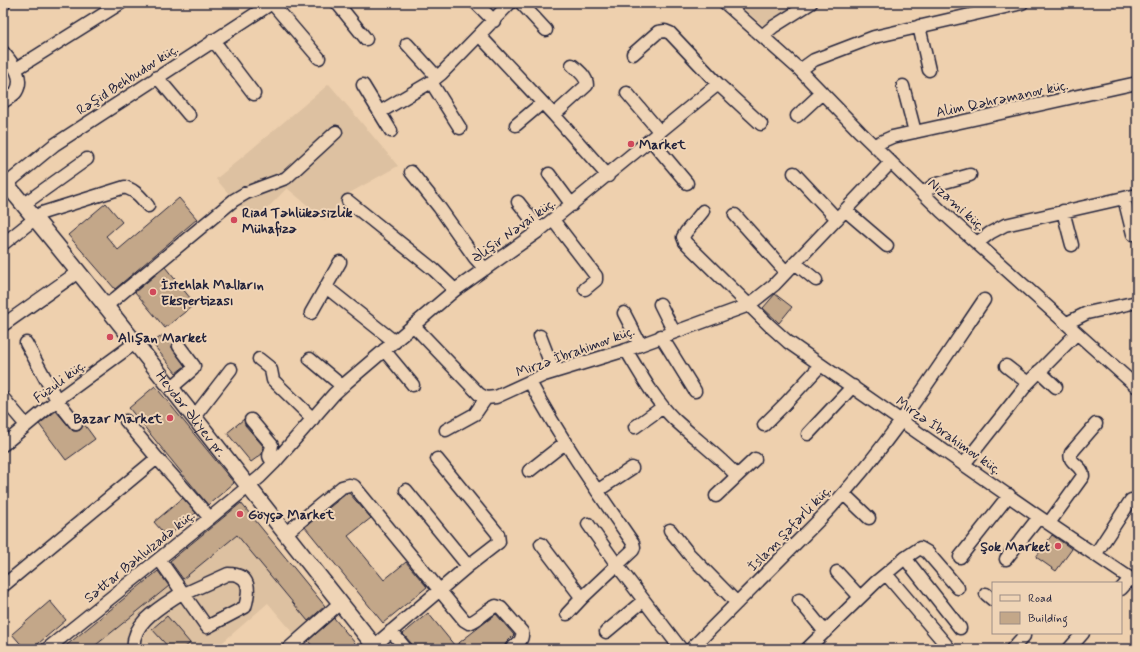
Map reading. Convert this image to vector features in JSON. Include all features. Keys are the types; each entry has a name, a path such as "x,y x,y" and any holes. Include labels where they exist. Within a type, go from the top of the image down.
{"main road":[{"name":"Heydər Əliyev pr.","path":"4,184 24,204 249,486 375,647"}],"street":[{"path":"16,69 121,3"},
{"path":"272,3 319,58"},
{"name":"Rəşid Behbudov küç.","path":"4,184 54,145 272,3"},
{"path":"337,3 366,40"},
{"path":"476,3 494,21"},
{"path":"380,112 434,79 494,21 510,3"},
{"path":"521,3 546,30"},
{"name":"Nizami küç.","path":"725,3 800,70 922,194 1137,387"},
{"path":"800,70 814,60 874,37 1022,3"},
{"path":"762,36 804,5"},
{"path":"919,26 929,70"},
{"path":"633,54 658,32 664,31 670,33 718,84 761,124"},
{"path":"479,35 554,115 608,176"},
{"path":"213,40 254,94"},
{"path":"407,44 434,79 460,128"},
{"path":"3,52 16,69 20,82 16,93 3,102"},
{"path":"554,115 587,85 585,78 572,65"},
{"path":"157,77 189,115"},
{"name":"Alim Qəhrəmanov küç.","path":"874,145 892,137 1137,83"},
{"name":"Əlişir Nəvai küç.","path":"249,486 274,463 342,386 384,350 455,290 540,230 572,205 718,84"},
{"path":"363,86 391,131"},
{"path":"903,86 915,132"},
{"path":"627,93 687,183"},
{"path":"797,116 822,93"},
{"path":"516,125 542,103"},
{"path":"105,307 234,200 246,193 286,178 336,132"},
{"path":"24,204 87,159"},
{"name":"Mirzə İbrahimov küç.","path":"486,398 496,397 554,372 626,350 749,305 770,288 891,162"},
{"path":"411,172 443,212 475,258 485,269"},
{"path":"794,173 836,218"},
{"path":"549,174 572,205"},
{"path":"922,194 934,185 970,175"},
{"path":"3,244 35,218 50,210 125,188 133,190 148,206"},
{"path":"977,243 990,233 1005,225 1137,195"},
{"path":"1124,198 1133,234"},
{"path":"348,201 434,270 455,290"},
{"path":"518,202 540,230"},
{"path":"703,210 683,237 685,242 749,305"},
{"path":"845,210 887,246"},
{"path":"1063,211 1072,245"},
{"path":"735,215 790,267 816,280"},
{"path":"553,220 596,276 596,280 585,289"},
{"path":"311,312 340,262"},
{"path":"3,325 78,272"},
{"path":"326,287 395,342"},
{"name":"İslam Şəfərli küç.","path":"691,649 844,494 902,421 984,300"},
{"path":"1067,323 1087,313 1137,302"},
{"path":"660,304 674,332"},
{"name":"Mirzə İbrahimov küç.","path":"749,305 779,334 821,365 1134,581"},
{"path":"624,313 640,344"},
{"path":"414,326 479,394 486,398 475,414 446,430"},
{"path":"964,464 1028,383 1077,333"},
{"path":"540,336 554,372"},
{"path":"661,336 695,391"},
{"path":"26,343 57,400 76,424"},
{"name":"Füzuli küç.","path":"3,445 57,400 134,343"},
{"path":"171,388 193,369 194,366 179,346"},
{"path":"384,350 412,385"},
{"path":"626,350 663,407 674,419 727,465 737,476"},
{"path":"259,359 271,370 273,380 313,419"},
{"path":"310,359 342,386"},
{"path":"764,425 821,365"},
{"path":"1006,366 1028,383"},
{"path":"194,417 231,369"},
{"path":"1039,371 1056,387"},
{"path":"530,382 545,409 597,491 633,543 634,547 633,550 567,614"},
{"path":"808,434 853,386"},
{"path":"3,398 26,425"},
{"path":"635,427 663,407"},
{"path":"251,420 272,445 268,458 274,463"},
{"path":"126,421 210,518"},
{"path":"1006,559 1044,520 1083,476 1081,468 1071,460 1070,456 1096,424"},
{"path":"529,471 566,442"},
{"path":"3,586 157,458"},
{"path":"375,647 391,631 439,590 499,542 498,534 437,459"},
{"path":"716,496 755,459"},
{"path":"597,491 632,468"},
{"path":"286,534 342,487 349,485 354,486 464,620 469,623 474,622 492,608 496,606 501,608 522,632 520,641 511,649"},
{"name":"Səttar Bəhlulzadə küç.","path":"47,649 249,486"},
{"path":"406,490 468,566"},
{"path":"844,494 869,518"},
{"path":"960,557 1009,495"},
{"path":"1095,555 1131,500"},
{"path":"588,524 643,601 680,649"},
{"path":"670,530 689,554 737,603"},
{"path":"541,544 582,598"},
{"path":"807,649 860,597 905,558 920,548 924,549 958,588"},
{"path":"905,558 960,628"},
{"path":"134,649 134,638 142,623 158,608 183,593 228,574 236,574 242,577 248,585 249,594 245,607 207,627 183,593 159,559"},
{"path":"837,572 860,597"},
{"path":"886,574 948,647"},
{"path":"1122,588 1134,581"},
{"path":"799,600 825,632"},
{"path":"606,632 643,601"},
{"path":"288,649 340,603"},
{"path":"391,631 406,649"},
{"path":"1012,649 1024,636 1024,634"},
{"path":"1069,649 1082,634"}],"shaded area":[{"path":"736,3 796,3 764,26"},
{"path":"329,84 398,166 346,195 325,220 287,188 256,220 234,200 216,179"},
{"path":"241,503 328,609 296,636 268,603 215,649 62,649"}],"building":[{"path":"179,198 197,219 115,289 68,235 106,203 122,222 106,236 118,250"},
{"path":"165,267 195,304 165,328 135,292"},
{"path":"775,294 792,307 779,323 763,308"},
{"path":"163,335 185,366 176,373 152,343"},
{"path":"155,386 234,483 208,505 129,408"},
{"path":"56,411 73,431 80,430 84,424 95,439 66,460 39,424"},
{"path":"244,419 245,425 264,447 262,454 251,462 227,433"},
{"path":"349,493 371,518 348,536 384,580 406,562 427,587 383,623 305,527"},
{"path":"183,498 196,513 167,537 154,522"},
{"path":"241,503 325,606 308,621 237,535 183,579 170,561"},
{"path":"1052,535 1072,549 1056,571 1036,557"},
{"path":"158,571 169,586 91,649 62,649"},
{"path":"50,601 66,620 32,649 25,649 12,634"},
{"path":"428,613 455,646 496,614 514,635 506,643 503,649 413,649 412,644 403,634"},
{"path":"167,616 190,643 183,649 170,649 152,629"},
{"path":"334,618 360,649 315,649 308,641"}],"place":[{"name":"Market","path":"631,144"},
{"name":"Riad Təhlükəsizlik Mühafizə","path":"234,220"},
{"name":"İstehlak Malların Ekspertizası","path":"153,292"},
{"name":"Alışan Market","path":"110,337"},
{"name":"Bazar Market","path":"170,418"},
{"name":"Göyçə Market","path":"240,514"},
{"name":"Şok Market","path":"1058,546"}]}
